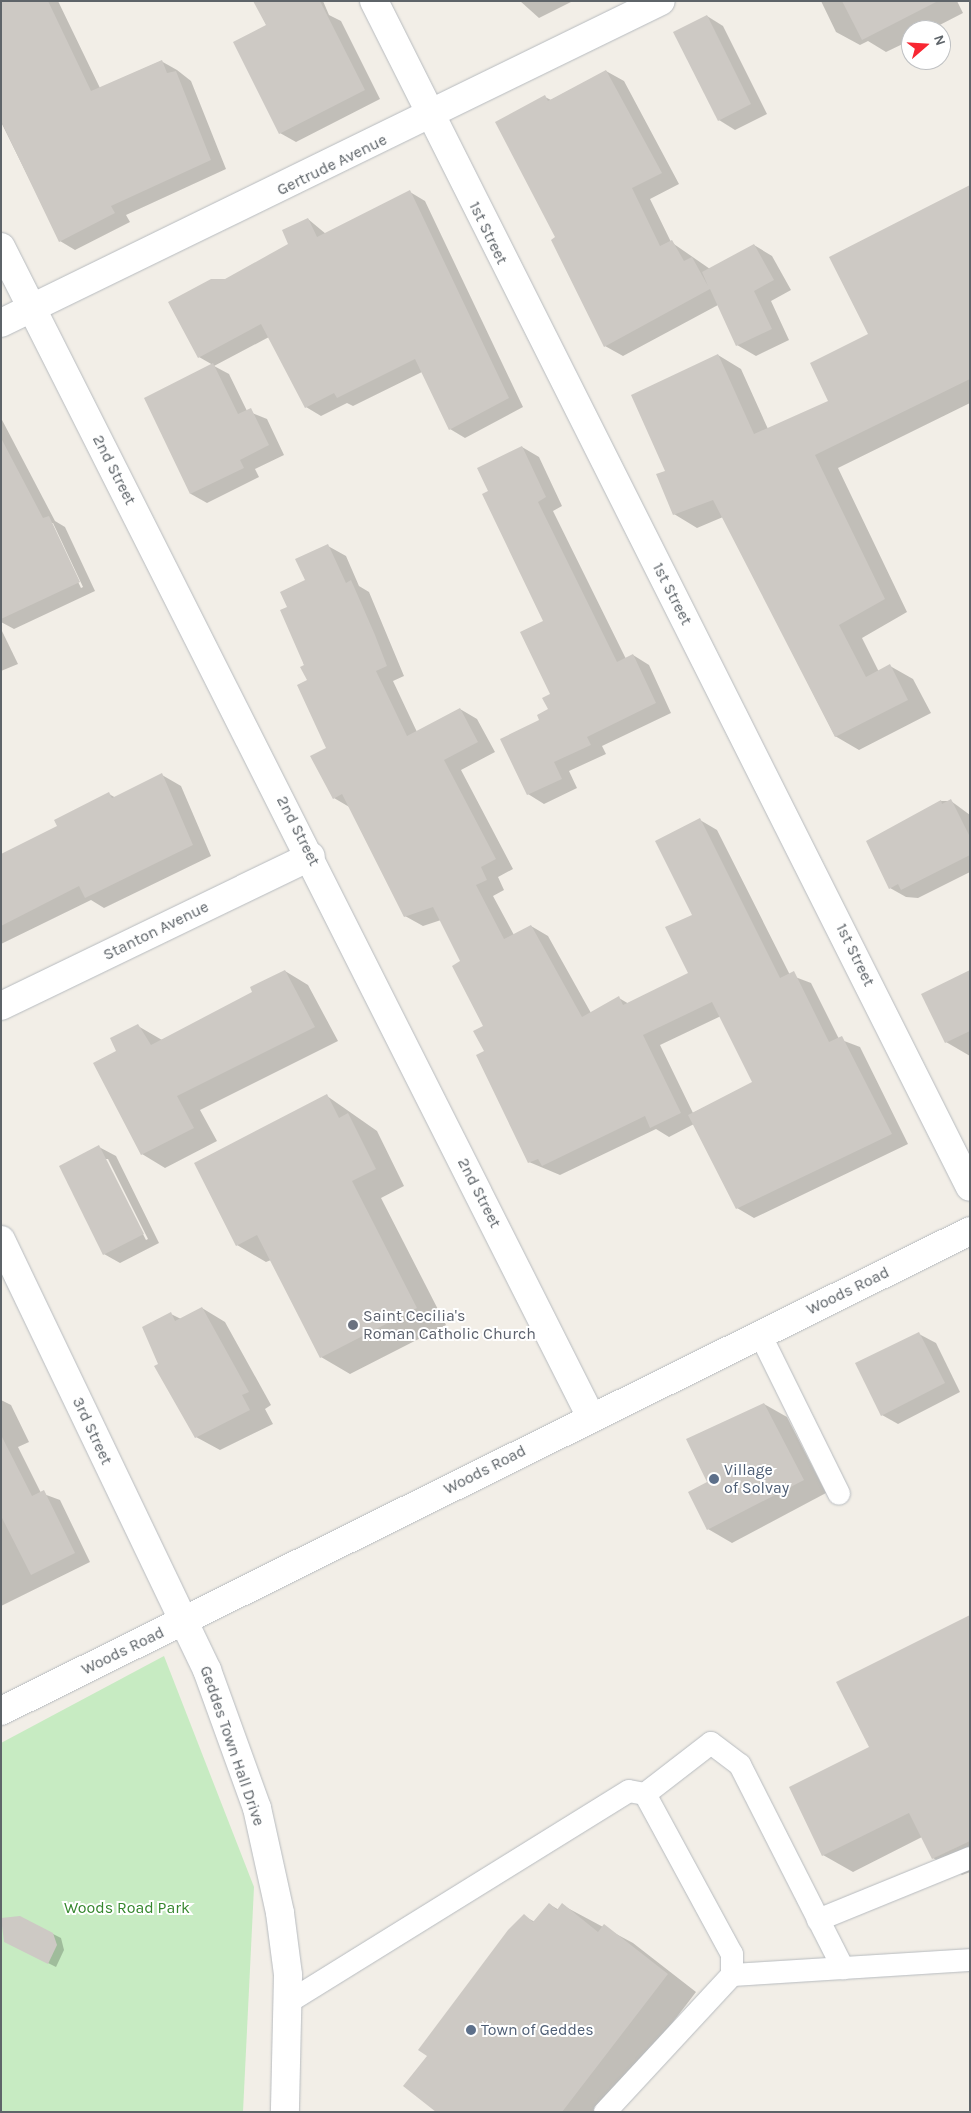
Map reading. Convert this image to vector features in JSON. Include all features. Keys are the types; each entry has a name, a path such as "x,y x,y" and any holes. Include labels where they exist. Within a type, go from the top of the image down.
{"street":[{"name":"1st Street","path":"374,1 970,1187"},
{"name":"Gertrude Avenue","path":"1,323 32,310 432,117 661,1"},
{"name":"2nd Street","path":"1,247 311,856 591,1417"},
{"name":"Stanton Avenue","path":"1,1006 311,856"},
{"name":"Woods Road","path":"1,1711 591,1417 970,1231"},
{"name":"3rd Street","path":"1,1240 182,1621"},
{"name":"Geddes Town Hall Drive","path":"182,1621 207,1670 257,1808 280,1913 288,2002 285,2112"}],"lane":[{"path":"760,1334 839,1494"},
{"path":"288,2002 629,1791 644,1794 711,1743 740,1765 843,1968"},
{"path":"605,2112 732,1975 732,1954 644,1794"},
{"path":"818,1920 970,1858"},
{"path":"732,1975 970,1960"}],"green space":[{"name":"Woods Road Park","path":"164,1656 254,1887 243,2112 1,2112 1,1743"}],"building":[{"path":"1,1 48,1 91,91 162,60 167,73 176,71 211,160 111,206 115,213 59,242 1,121"},
{"path":"253,1 320,1 365,90 279,134 233,42 266,25"},
{"path":"842,1 938,1 862,40"},
{"path":"707,15 751,104 718,121 673,32"},
{"path":"606,70 662,173 632,188 660,246 672,240 684,261 692,257 708,286 702,272 754,244 774,280 754,291 772,329 736,346 710,289 604,347 551,240 555,237 495,122 545,95 548,101"},
{"path":"970,185 970,379 815,455 885,599 839,625 866,677 890,664 908,700 835,737 713,500 673,515 656,474 665,471 631,395 718,354 754,434 828,401 810,363 868,334 829,257"},
{"path":"410,190 509,398 449,430 415,359 337,398 334,393 305,408 261,324 198,358 168,302 211,279 225,279 288,244 282,230 308,218 317,237"},
{"path":"213,363 238,414 251,408 269,445 240,460 244,468 190,494 144,398"},
{"path":"1,438 43,518 49,516 80,582 1,619"},
{"path":"522,446 546,497 538,502 617,662 633,654 656,703 587,737 591,745 554,762 562,779 527,795 500,739 539,720 537,715 548,709 542,698 550,694 520,632 543,621 482,494 488,491 477,468"},
{"path":"328,544 346,583 351,580 375,635 387,666 376,671 407,736 460,708 478,742 444,760 496,859 481,867 487,880 476,885 504,939 531,925 582,1017 619,996 623,1005 688,973 665,927 692,915 655,841 700,818 780,978 794,971 829,1042 842,1036 892,1134 736,1209 688,1115 752,1082 712,1002 643,1035 681,1113 650,1128 645,1116 542,1166 538,1159 528,1163 476,1055 484,1051 473,1031 483,1026 452,966 460,961 433,907 404,917 342,794 333,799 310,756 326,748 297,685 307,680 300,667 304,665 280,610 287,607 280,592 305,580 295,559"},
{"path":"162,773 193,845 85,898 79,886 1,926 1,854 57,826 54,820 109,792 112,798"},
{"path":"951,799 970,837 970,855 901,890 898,884 889,889 866,841 941,800 942,804"},
{"path":"285,970 315,1027 177,1096 194,1128 141,1155 93,1063 116,1051 110,1038 138,1024 151,1045 252,992 250,987"},
{"path":"970,970 970,1031 945,1043 921,994"},
{"path":"327,1094 339,1118 348,1113 376,1169 352,1181 417,1308 320,1358 257,1235 236,1246 194,1163"},
{"path":"99,1145 144,1234 103,1255 59,1166"},
{"path":"202,1307 249,1392 242,1395 250,1410 195,1438 154,1366 158,1364 142,1327 171,1312 175,1321"},
{"path":"919,1332 945,1383 881,1416 855,1363"},
{"path":"764,1403 804,1480 707,1530 688,1492 707,1482 686,1439"},
{"path":"1,1435 32,1496 44,1490 75,1553 31,1575 1,1516"},
{"path":"970,1615 970,1841 932,1859 909,1813 822,1856 789,1787 869,1747 836,1682"},
{"path":"549,1903 557,1910 562,1903 598,1932 604,1924 668,1974 562,2112 436,2112 403,2086 427,2056 418,2050 508,1930 524,1914 533,1922"},
{"path":"20,1916 53,1933 57,1945 48,1964 4,1942 1,1918"}],"place":[{"name":"Saint Cecilia's Roman Catholic Church","path":"353,1325"},
{"name":"Village of Solvay","path":"714,1479"},
{"name":"Town of Geddes","path":"471,2030"}]}
